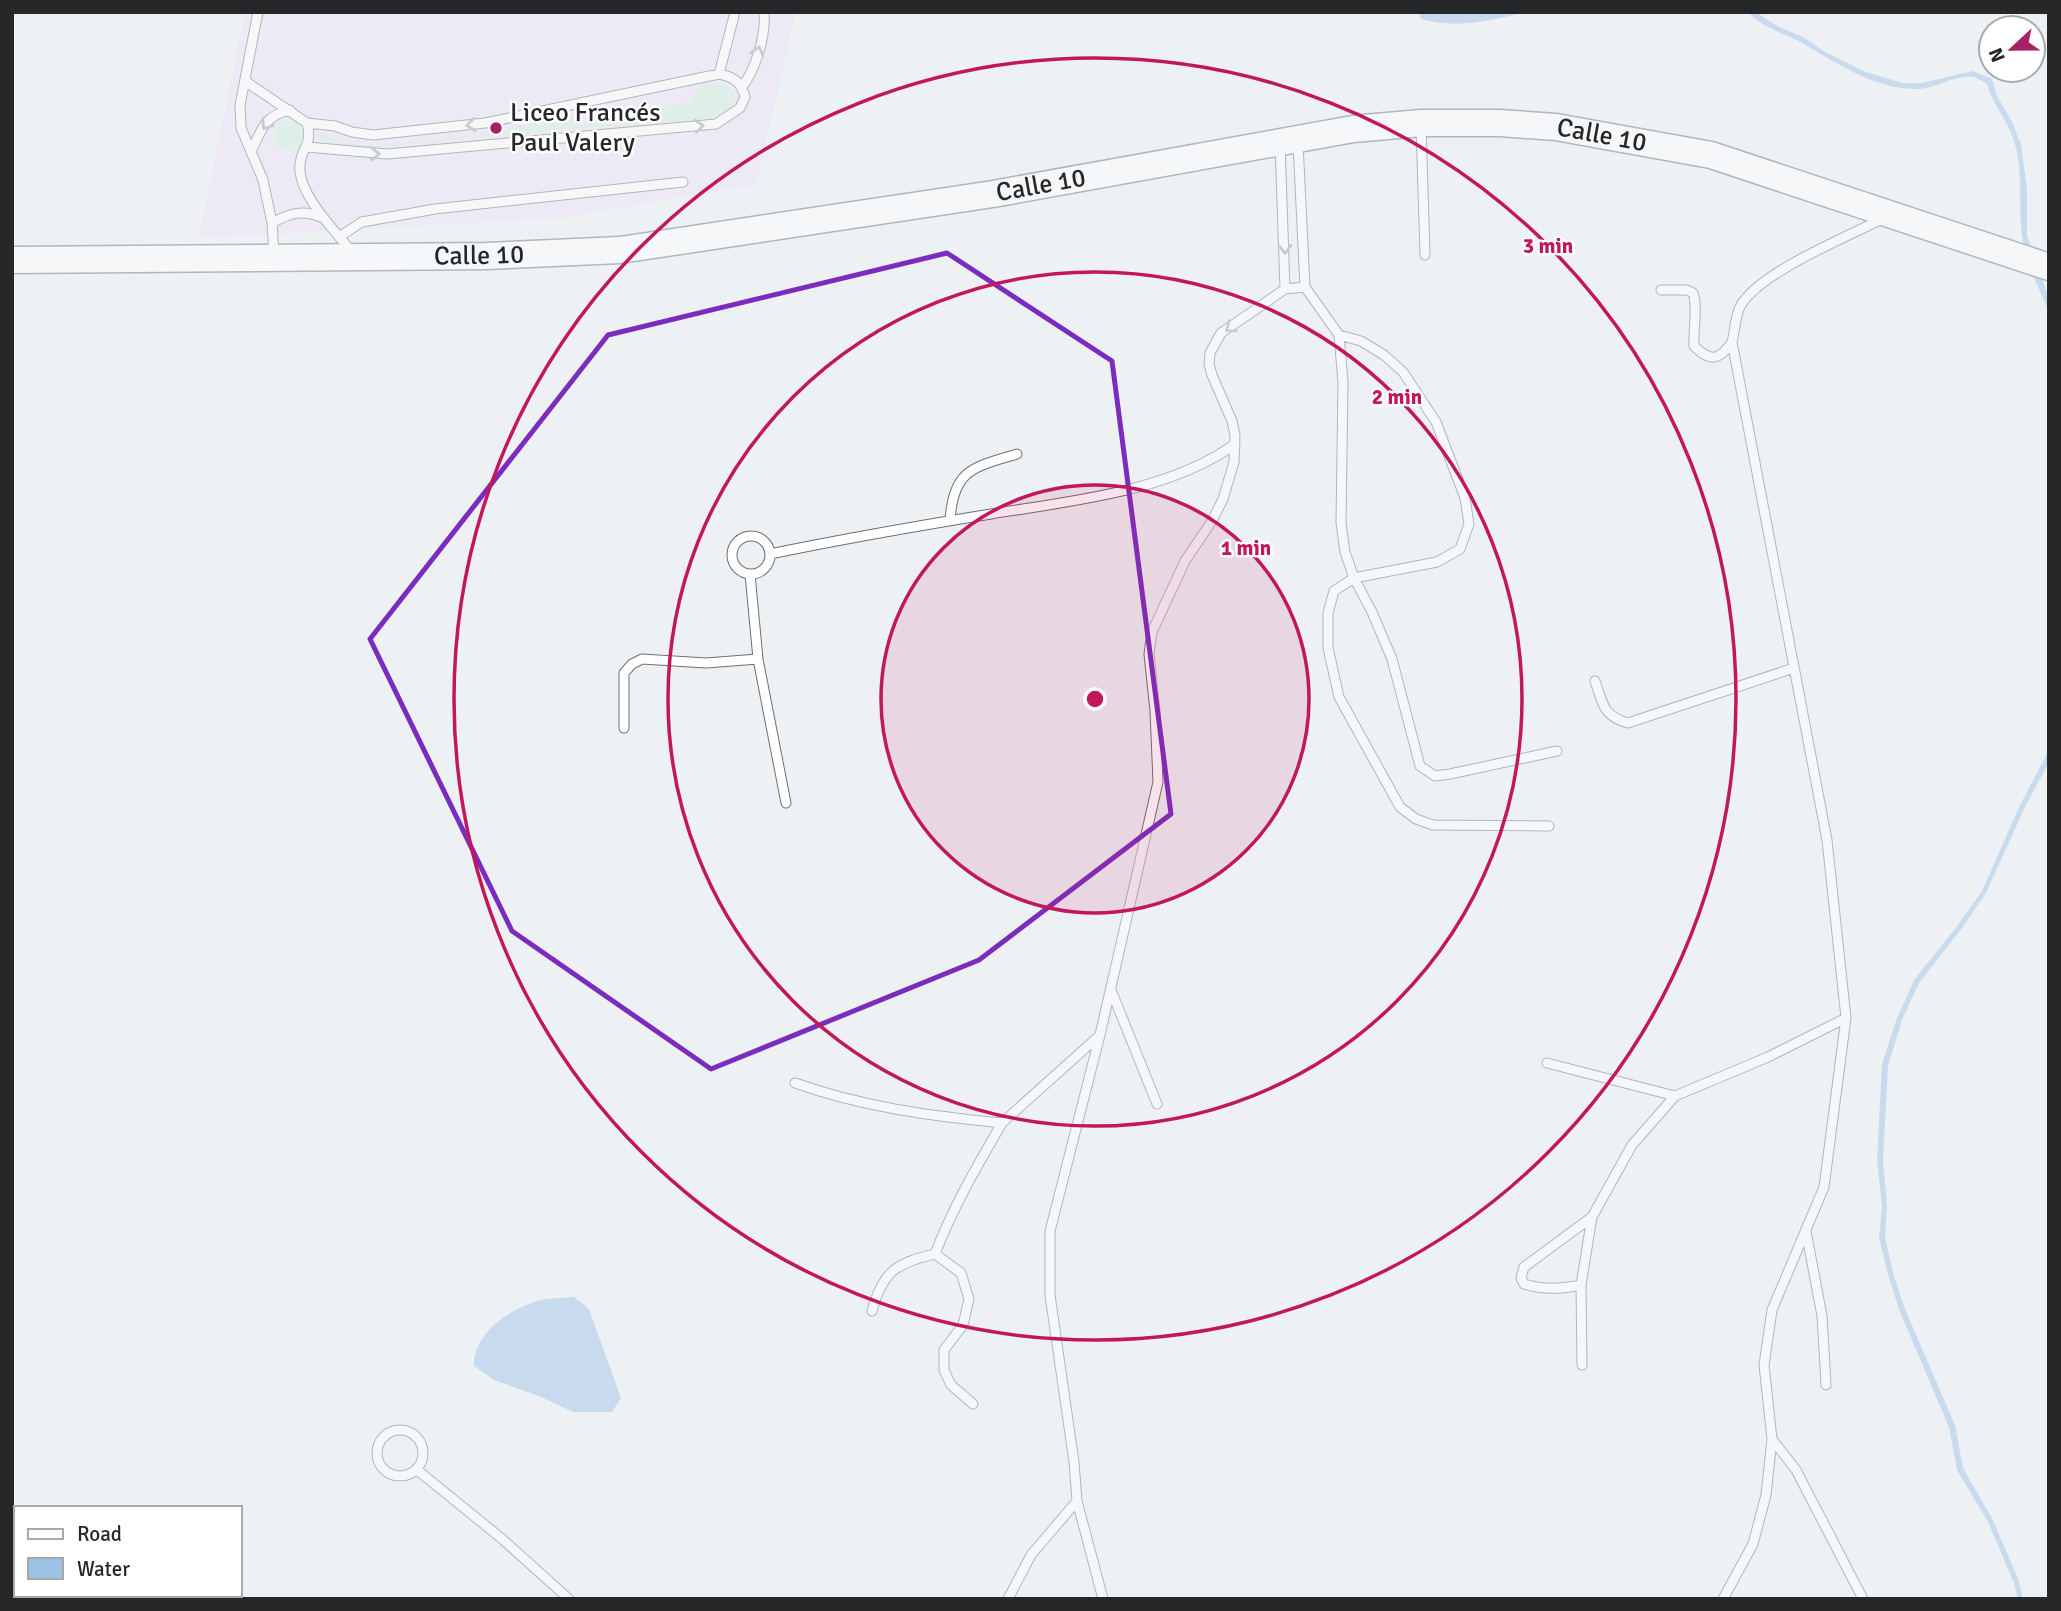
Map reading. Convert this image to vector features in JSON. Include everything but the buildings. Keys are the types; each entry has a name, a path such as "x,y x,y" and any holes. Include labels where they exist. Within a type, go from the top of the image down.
{"main road":[{"name":"Calle 10","path":"12,260 274,259 347,247 551,254 620,250 1018,190 1353,129 1421,123 1500,122 1556,127 1711,155 2046,266"}],"lane":[{"path":"258,12 240,105 241,128 263,180 272,223 274,259"},
{"path":"719,74 735,12"},
{"path":"742,86 751,76 762,35 764,12"},
{"path":"245,81 307,123 373,135 485,123 719,74 733,77 742,86 746,97 740,108 716,124 387,154 307,148"},
{"path":"251,152 269,118 275,113 290,110"},
{"path":"307,123 310,134 300,164 302,178 308,195 347,247 362,222 497,202 683,182"},
{"path":"1421,123 1425,255"},
{"path":"1289,139 1305,287 1339,335 1343,382 1341,523 1345,552 1354,578 1392,659 1420,766 1435,776 1557,751"},
{"path":"1285,289 1289,139"},
{"path":"272,223 298,212 310,212 324,218"},
{"path":"1661,290 1687,290 1693,293 1696,302 1694,346 1704,355 1714,357 1724,353 1732,342 1741,306 1764,283 1798,262 1890,215"},
{"path":"1103,1599 1077,1501 1050,1295 1050,1231 1111,990 1158,782 1149,654 1152,632 1185,561 1212,521 1230,480 1235,444 1232,421 1212,375 1210,353 1221,334 1285,289 1305,287"},
{"path":"1339,335 1361,341 1384,355 1403,372 1436,422 1465,498 1469,524 1460,549 1437,562 1354,578 1334,591 1328,613 1328,648 1339,697 1400,807 1416,819 1433,825 1549,826"},
{"path":"1723,1599 1753,1544 1766,1494 1772,1439 1764,1365 1772,1310 1824,1187 1846,1018 1827,840 1732,342"},
{"path":"770,554 861,535 1087,499 1140,486 1207,462 1235,444"},
{"path":"950,521 951,502 961,479 975,467 1017,454"},
{"path":"746,536 760,538 767,545 770,554 762,570 751,574 737,568 733,559 733,550 738,541 746,536"},
{"path":"751,574 758,659 786,803"},
{"path":"624,727 624,673 632,664 642,659 706,663 758,659"},
{"path":"1595,681 1605,711 1613,719 1628,723 1794,668"},
{"path":"1111,990 1157,1104"},
{"path":"1582,1364 1581,1285 1592,1217 1632,1144 1675,1096 1768,1057 1846,1018"},
{"path":"935,1254 942,1232 964,1188 1002,1123 1100,1035"},
{"path":"1546,1063 1675,1096"},
{"path":"794,1083 840,1099 940,1117 1002,1123"},
{"path":"1581,1285 1564,1289 1539,1288 1524,1284 1521,1278 1524,1267 1592,1217"},
{"path":"1806,1230 1822,1316 1826,1385"},
{"path":"872,1311 878,1288 891,1272 906,1262 935,1254"},
{"path":"935,1254 961,1273 969,1300 963,1325 944,1350 944,1370 951,1385 973,1404"},
{"path":"397,1430 413,1434 422,1447 423,1455 416,1469 402,1476 387,1472 377,1452 384,1437 397,1430"},
{"path":"1772,1439 1796,1470 1863,1599"},
{"path":"416,1469 501,1538 569,1599"},
{"path":"1008,1599 1031,1555 1077,1501"}],"highlighted area":[{"path":"947,253 1112,361 1171,814 979,960 711,1069 512,931 370,639 608,335"}],"shaded area":[{"name":"Liceo Francés Paul Valery","path":"245,12 796,12 756,185 561,218 199,238"}],"green space":[{"path":"714,83 728,86 734,94 734,106 711,118 503,134 374,148 317,140 319,133 346,143 375,146 485,134 575,115 570,126 574,128 577,124 582,127 585,123 590,126 595,120 600,123 602,118 607,121 612,116 618,119 620,114 627,117 629,113 633,116 638,111 643,113 647,107 652,110 655,106 660,109 665,104 669,108 673,103 679,107 682,101 688,105 700,86"},
{"path":"289,121 295,122 303,130 303,142 295,150 289,151 283,150 275,142 274,136 275,130 283,122"}],"water":[{"path":"1418,12 1525,12 1460,24 1421,19"},
{"path":"1748,12 1756,12 1777,26 1805,38 1825,52 1866,72 1902,83 1922,83 1973,71 1977,73 1977,79 1966,77 1919,89 1873,81 1754,18"},
{"path":"1987,84 1993,84 2021,144 2027,189 2027,236 2049,298 2049,311 2026,254 2021,224 2016,148"},
{"path":"2049,750 2049,762 2024,809 1986,893 1919,983 1902,1020 1888,1066 1883,1161 1887,1206 1885,1238 1894,1276 1905,1309 1955,1425 1963,1468 1993,1520 2019,1581 2023,1599 2018,1599 1988,1522 1957,1470 1949,1427 1900,1312 1889,1278 1879,1238 1882,1206 1877,1161 1882,1064 1897,1018 1914,980 1982,891 2019,807"},
{"path":"574,1297 589,1309 621,1398 612,1412 573,1412 494,1380 474,1366 480,1342 488,1331 509,1314 534,1302"}],"place":[{"name":"Liceo Francés Paul Valery","path":"496,128"}]}
